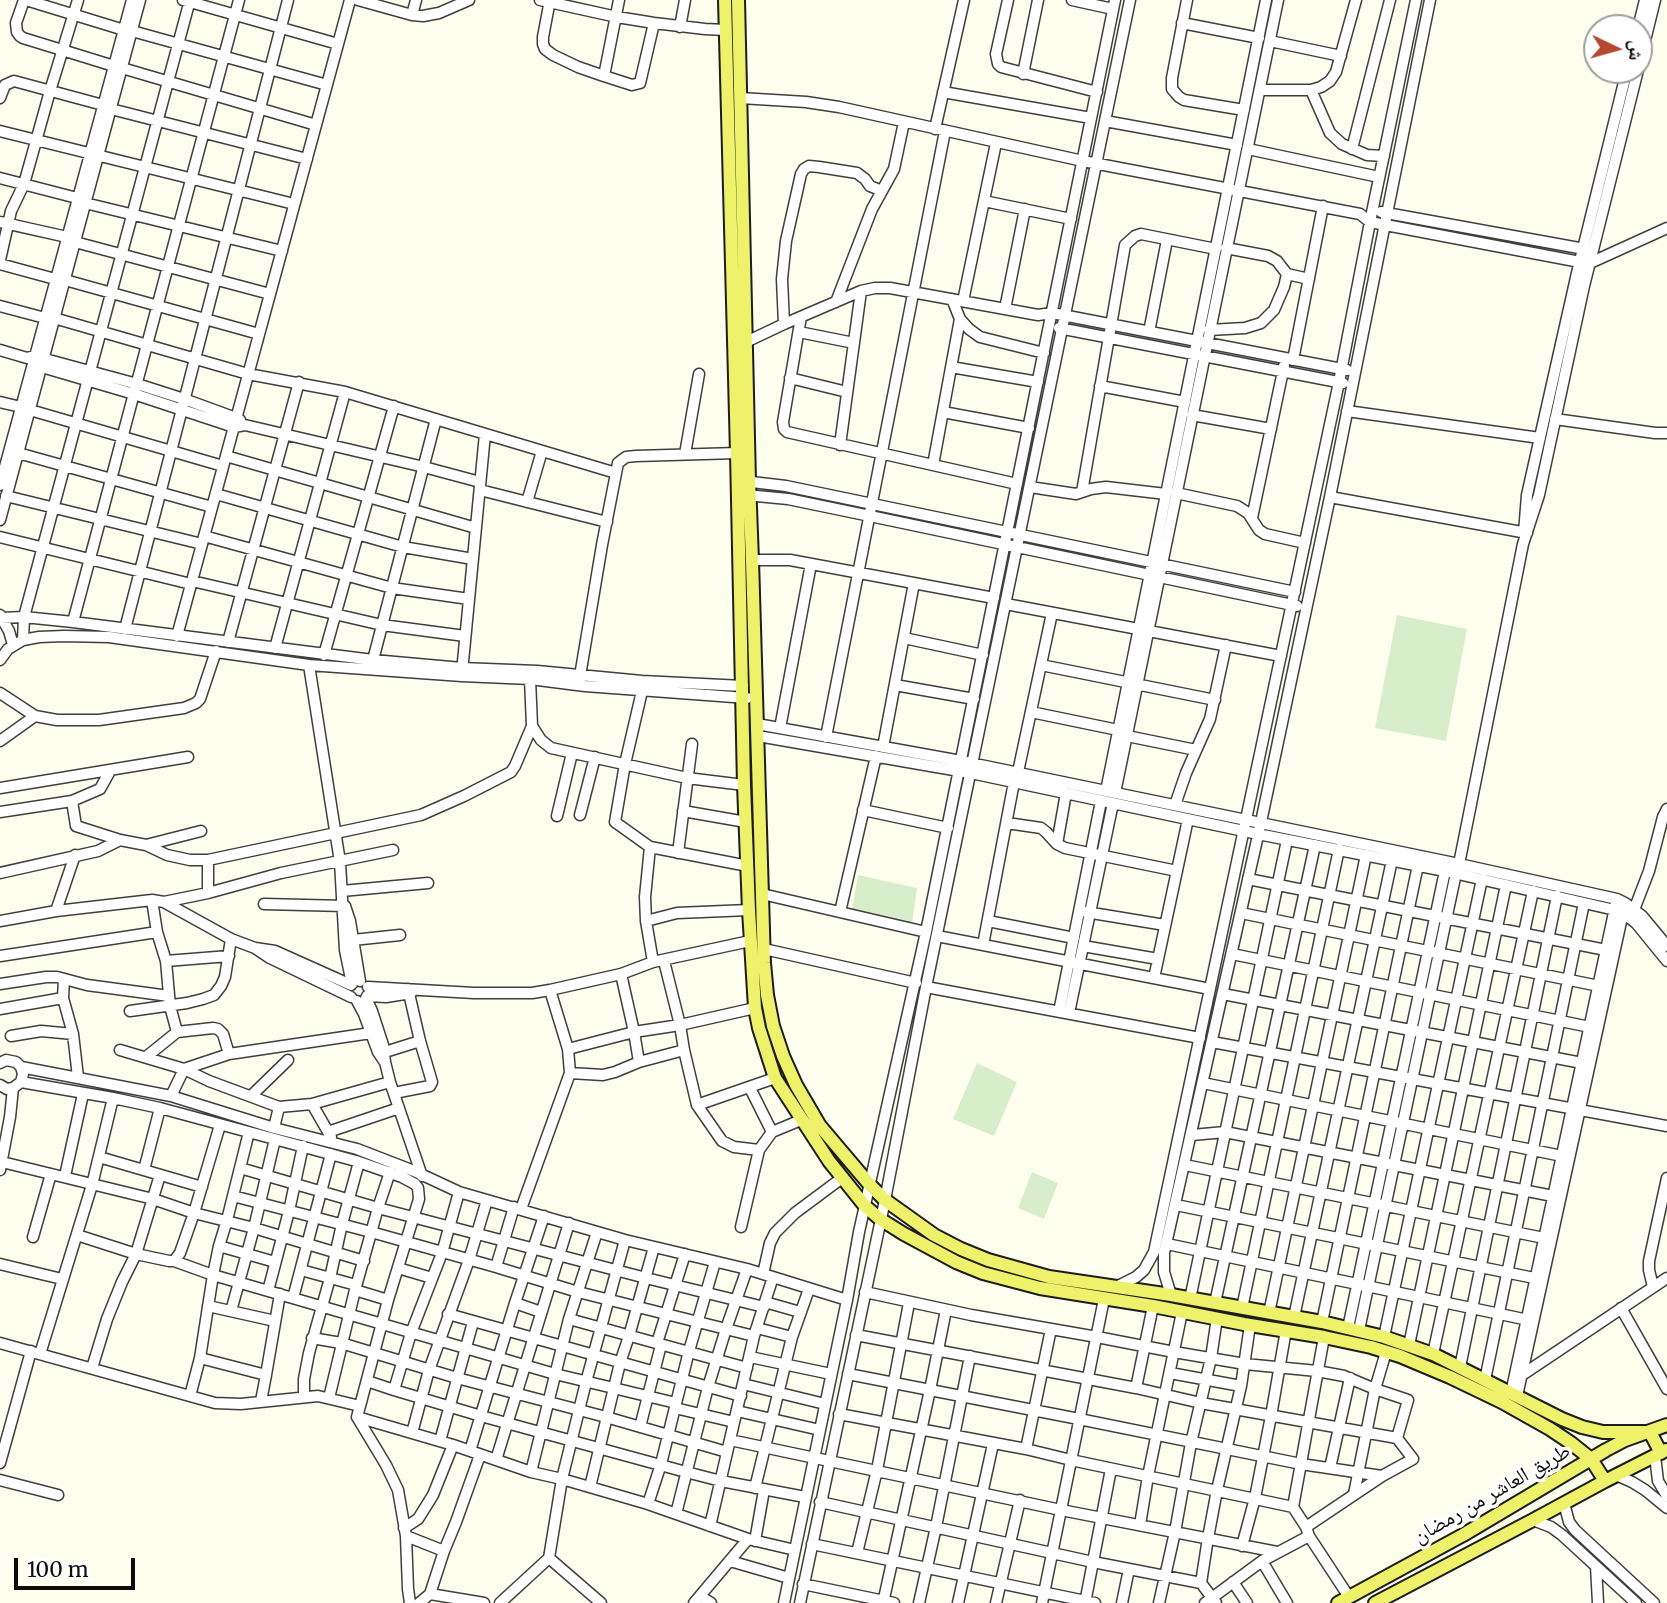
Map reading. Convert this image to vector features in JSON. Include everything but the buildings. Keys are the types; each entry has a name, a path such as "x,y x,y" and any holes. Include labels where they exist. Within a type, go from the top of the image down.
{"main road":[{"path":"724,0 734,9 740,98 746,342 743,481 752,559 744,785 750,941 755,1008 762,1041 775,1078 801,1120 865,1206 880,1219 956,1262 983,1273 1040,1288 1153,1306 1371,1347 1450,1377 1502,1402 1572,1443 1611,1478"},
{"path":"734,9 725,30 737,453 743,481"},
{"path":"744,495 747,694 757,730 767,995 773,1026 796,1085 820,1126 870,1185 885,1200 934,1235 988,1260 1049,1277 1322,1322 1384,1337 1433,1354 1485,1380 1516,1386 1562,1419 1582,1427 1603,1432 1650,1432 1661,1453"},
{"name":"طريق العاشر من رمضان","path":"1343,1600 1462,1535 1625,1440 1667,1425"},
{"name":"طريق العاشر من رمضان","path":"1375,1603 1661,1453"}],"street":[{"path":"316,125 23,38 17,32 16,23 25,0 327,85"},
{"path":"78,0 24,184 4,223 0,262 259,334"},
{"path":"128,30 132,0"},
{"path":"0,482 9,448 25,408 128,30 140,0"},
{"path":"73,622 239,0"},
{"path":"125,629 288,0"},
{"path":"177,636 238,423 248,374 350,0"},
{"path":"358,0 422,16 439,13 469,0"},
{"path":"412,15 416,0"},
{"path":"604,76 619,0"},
{"path":"680,27 685,0"},
{"path":"826,737 914,291 940,130 943,92 964,0"},
{"path":"1008,0 996,59 998,64 1005,69 1097,92"},
{"path":"1023,74 1038,0"},
{"path":"784,1603 865,1206 916,983 1114,5 1072,0"},
{"path":"800,1603 1130,0"},
{"path":"1187,0 1172,89 1184,100 1244,110"},
{"path":"1202,342 1209,330 1228,188 1266,0"},
{"path":"1074,962 1083,946 1085,912 1171,494 1185,402 1199,355 1221,249 1240,190 1278,0"},
{"path":"1261,90 1311,90 1330,80 1336,72 1356,0"},
{"path":"1352,149 1390,0"},
{"path":"1116,1287 1136,1278 1154,1252 1282,656 1416,0"},
{"path":"1171,1295 1163,1262 1330,497 1430,0"},
{"path":"0,660 11,646 24,617 178,44 187,1 338,44"},
{"path":"654,23 640,83 632,85 578,67 553,55 543,44 546,1 617,18 725,30"},
{"path":"1182,23 1259,38"},
{"path":"1270,41 1341,56"},
{"path":"0,98 5,85 11,81 307,159"},
{"path":"1592,253 1625,84"},
{"path":"1525,537 1527,495 1540,438 1585,262 1592,253 1634,84"},
{"path":"1311,90 1330,133 1342,144 1367,155 1384,156"},
{"path":"943,92 1091,118"},
{"path":"740,98 806,102 1096,164 1324,206 1360,214 1370,222 1384,225 1585,262"},
{"path":"1105,121 1237,145"},
{"path":"836,302 872,209 894,169 904,122"},
{"path":"0,131 294,204"},
{"path":"996,143 984,201 955,309 960,319 980,337 1044,353"},
{"path":"1248,149 1379,177"},
{"path":"784,324 782,279 786,242 804,169 809,166 857,173 870,186 882,191"},
{"path":"0,178 282,251"},
{"path":"984,201 1071,219"},
{"path":"1252,519 1283,371 1289,359 1309,279 1324,206"},
{"path":"1005,309 1025,209"},
{"path":"1360,214 1373,210 1592,253 1629,247 1667,228"},
{"path":"4,223 270,294"},
{"path":"1082,492 1125,246 1135,236 1141,234 1273,258 1287,274 1309,279"},
{"path":"1149,331 1167,240"},
{"path":"1397,1123 1412,1080 1525,537 1539,495 1585,262"},
{"path":"1209,330 1253,327 1261,323 1274,310 1287,274"},
{"path":"746,342 861,291 883,288 914,291 1038,315 1065,315 1354,372"},
{"path":"840,444 861,291"},
{"path":"0,306 101,331 248,374 345,392 616,473"},
{"path":"1038,315 1049,326 1352,384"},
{"path":"801,317 783,422 790,433 1017,484"},
{"path":"933,466 960,319"},
{"path":"799,332 854,343"},
{"path":"0,350 135,389 238,423 424,467 527,502 607,522"},
{"path":"1171,494 1192,415 1199,355"},
{"path":"951,367 1038,382"},
{"path":"685,454 699,374"},
{"path":"790,378 847,392"},
{"path":"228,642 299,382"},
{"path":"1100,386 1185,402"},
{"path":"275,648 345,392"},
{"path":"0,402 171,451 275,470 476,528"},
{"path":"324,655 394,407"},
{"path":"1347,411 1540,438"},
{"path":"943,412 1029,428"},
{"path":"1192,415 1271,429"},
{"path":"373,660 436,419"},
{"path":"1555,419 1667,433"},
{"path":"462,672 485,434"},
{"path":"9,448 212,508"},
{"path":"0,520 6,496 9,448"},
{"path":"527,502 542,451"},
{"path":"580,676 618,463 626,457 636,456 737,453"},
{"path":"743,481 786,486 1295,592"},
{"path":"1030,486 1067,494 1106,487 1171,494 1237,506 1248,513 1259,530 1265,534 1305,544"},
{"path":"216,494 403,547 473,559"},
{"path":"744,495 788,499 1306,608"},
{"path":"6,496 150,531 253,550 392,588 469,599"},
{"path":"1330,497 1525,537"},
{"path":"0,537 139,572 242,592 382,625 465,636"},
{"path":"752,559 790,560 995,598"},
{"path":"780,728 811,564"},
{"path":"883,747 914,583"},
{"path":"1006,604 1282,656"},
{"path":"983,945 1052,613"},
{"path":"1,616 73,622 462,672 642,691 747,694"},
{"path":"1,616 9,631 11,646"},
{"path":"11,646 38,637 108,637 309,665 462,672 537,671 747,694"},
{"path":"904,638 983,655"},
{"path":"1175,805 1210,719 1226,645"},
{"path":"0,693 35,716 57,720 81,721 184,708 200,699 216,651"},
{"path":"1041,664 1215,699"},
{"path":"309,665 340,862 345,950 359,991 372,1011 390,1082 422,1176"},
{"path":"72,801 76,826 190,860 208,860 421,814 511,772 532,726 530,679"},
{"path":"895,685 974,699"},
{"path":"642,691 615,822 650,847 748,866"},
{"path":"1031,712 1196,750"},
{"path":"0,741 35,716"},
{"path":"532,726 541,740 551,748 687,778 744,785"},
{"path":"757,730 780,728 883,747 960,766"},
{"path":"757,730 876,756 960,766 1016,777 1287,840 1445,871 1457,868 1482,879 1506,885 1624,909 1667,961"},
{"path":"678,853 692,744"},
{"path":"557,816 572,753"},
{"path":"840,912 876,756"},
{"path":"0,788 188,757"},
{"path":"580,815 596,757"},
{"path":"0,811 72,801 100,789 110,771"},
{"path":"1016,777 1066,793 1175,805 1261,822 1624,909 1642,916 1667,946"},
{"path":"1057,844 1066,793"},
{"path":"1539,1278 1544,1238 1562,1156 1576,1110 1582,1063 1606,950 1624,909 1649,871 1667,809"},
{"path":"863,810 948,828"},
{"path":"683,811 747,822"},
{"path":"1154,978 1188,819"},
{"path":"1007,822 1041,828 1065,848 1177,871"},
{"path":"146,845 201,831"},
{"path":"0,873 98,851 120,840"},
{"path":"1190,1299 1287,840"},
{"path":"1215,1303 1315,845"},
{"path":"650,847 645,878 646,921 680,1025 697,1105 723,1141 734,1147 759,1150"},
{"path":"1242,1308 1339,849"},
{"path":"164,902 281,873 393,850"},
{"path":"56,911 75,855"},
{"path":"1269,1313 1366,855"},
{"path":"208,860 208,893"},
{"path":"1294,1317 1392,860"},
{"path":"1322,1322 1418,865"},
{"path":"1354,1329 1397,1123 1401,1077 1445,871"},
{"path":"1248,878 1606,950"},
{"path":"1384,1337 1482,879"},
{"path":"264,904 343,901 376,889 428,883"},
{"path":"1409,1345 1506,885"},
{"path":"1433,1354 1533,891"},
{"path":"762,894 926,932"},
{"path":"1460,1367 1557,896"},
{"path":"152,900 157,932 166,961 169,1001 177,1032"},
{"path":"0,921 56,911 152,900 164,902 232,939 254,948 275,951 359,991 386,997 411,991 510,993 551,990 750,941"},
{"path":"343,901 350,921 364,1014 378,1052 385,1057"},
{"path":"1485,1380 1584,903"},
{"path":"1516,1386 1576,1110 1624,909"},
{"path":"646,921 677,913 749,910"},
{"path":"1085,912 1165,925"},
{"path":"1064,1013 1074,962 1074,938 1085,912"},
{"path":"1241,913 1599,986"},
{"path":"988,921 1074,938"},
{"path":"0,956 157,932"},
{"path":"353,940 400,935"},
{"path":"937,936 1210,989"},
{"path":"130,1011 169,1001 203,999 214,995 221,986 232,939"},
{"path":"1083,946 1158,959"},
{"path":"764,949 916,983"},
{"path":"1231,954 1590,1027"},
{"path":"166,961 229,956"},
{"path":"621,974 639,1062"},
{"path":"0,984 46,977 169,1001"},
{"path":"64,979 63,998 73,1034 78,1077"},
{"path":"926,987 1200,1038"},
{"path":"496,1267 569,1073 568,1049 551,990"},
{"path":"394,1093 432,1084 420,1041 411,991"},
{"path":"1223,994 1582,1063"},
{"path":"0,1009 63,998"},
{"path":"568,1049 634,1032 755,1008"},
{"path":"146,1057 177,1032 218,1029 223,1034 229,1054"},
{"path":"11,1036 41,1031 73,1034"},
{"path":"172,1096 184,1069 229,1054 371,1033"},
{"path":"385,1057 420,1041"},
{"path":"1212,1042 1667,1126"},
{"path":"120,1050 184,1069 279,1107 312,1104 390,1082"},
{"path":"569,1073 603,1075 684,1050"},
{"path":"2,1059 16,1062 23,1074 17,1085 1,1166 65,1176 153,1199 363,1261"},
{"path":"251,1096 288,1060"},
{"path":"21,1067 172,1096 303,1146 390,1172 410,1180 418,1188 419,1199 388,1300 357,1417 398,1490 405,1532 410,1603"},
{"path":"697,1105 775,1078"},
{"path":"1203,1083 1562,1156"},
{"path":"0,1086 7,1089 17,1085 113,1098 249,1132 274,1133 334,1143 388,1161 459,1192 625,1240 747,1269 847,1300"},
{"path":"750,1088 772,1132"},
{"path":"65,1176 83,1094"},
{"path":"0,1463 77,1235 113,1098"},
{"path":"312,1104 334,1143"},
{"path":"231,1311 267,1175 279,1107"},
{"path":"144,1170 160,1108"},
{"path":"328,1132 399,1108"},
{"path":"741,1227 759,1150 772,1132 801,1120"},
{"path":"174,1261 180,1254 194,1213 220,1125"},
{"path":"190,1396 200,1358 219,1246 249,1132"},
{"path":"1192,1135 1225,1132 1553,1196"},
{"path":"268,1291 303,1146"},
{"path":"293,1298 331,1154"},
{"path":"99,1157 202,1188"},
{"path":"304,1396 304,1379 313,1338 359,1162"},
{"path":"1185,1165 1544,1238"},
{"path":"240,1168 378,1208 617,1271 705,1293 800,1312"},
{"path":"329,1398 363,1261 390,1172"},
{"path":"33,1237 51,1174"},
{"path":"92,1368 107,1319 136,1254 160,1175"},
{"path":"710,1526 755,1332 765,1305 770,1243 775,1233 795,1213 842,1178"},
{"path":"1653,1287 1648,1261 1667,1178"},
{"path":"394,1390 411,1333 442,1253 459,1192"},
{"path":"233,1196 698,1323 792,1337"},
{"path":"412,1433 429,1370 469,1260 487,1200"},
{"path":"1176,1205 1539,1278"},
{"path":"419,1603 430,1594 457,1522 489,1387 544,1216"},
{"path":"496,1460 569,1223"},
{"path":"531,1472 569,1319 597,1232"},
{"path":"77,1235 136,1254 174,1261 213,1275 439,1341 555,1374 647,1396 700,1415 734,1422"},
{"path":"507,1601 549,1558 562,1479 625,1240"},
{"path":"1167,1244 1530,1320"},
{"path":"219,1246 275,1262"},
{"path":"590,1487 613,1388 654,1247"},
{"path":"640,1426 666,1314 685,1254"},
{"path":"648,1504 715,1262"},
{"path":"0,1264 62,1279"},
{"path":"398,1268 432,1278"},
{"path":"676,1514 708,1387 747,1269"},
{"path":"301,1270 388,1300"},
{"path":"1144,1270 1164,1272"},
{"path":"1516,1386 1621,1308 1666,1281"},
{"path":"711,1603 697,1600 751,1540 765,1448 792,1337 809,1289"},
{"path":"865,1292 909,1303 1174,1352 1245,1364 1317,1371 1350,1378 1408,1400 1397,1438"},
{"path":"261,1401 280,1294"},
{"path":"1043,1598 1104,1299"},
{"path":"514,1303 541,1312"},
{"path":"857,1553 877,1470 909,1303"},
{"path":"208,1306 275,1321"},
{"path":"1136,1388 1153,1306"},
{"path":"1621,1308 1667,1389"},
{"path":"803,1584 847,1598 887,1602 901,1520 946,1310"},
{"path":"1140,1525 1182,1312"},
{"path":"448,1314 741,1396"},
{"path":"1159,1603 1217,1318"},
{"path":"569,1319 717,1359 785,1364 831,1374"},
{"path":"440,1441 473,1322"},
{"path":"856,1335 1136,1388 1201,1403 1236,1409 1339,1429 1397,1438 1413,1459 1354,1494 1308,1531 1233,1581 1211,1601 1201,1583 1217,1490 1227,1450 1236,1409 1241,1386 1250,1325"},
{"path":"1026,1449 1051,1329"},
{"path":"1242,1546 1255,1498 1286,1330"},
{"path":"1324,1337 1293,1507 1343,1600"},
{"path":"313,1338 341,1343 457,1378 727,1452"},
{"path":"0,1343 215,1403 241,1404 318,1396 360,1406"},
{"path":"1354,1494 1375,1389 1386,1352"},
{"path":"919,1603 970,1356"},
{"path":"200,1358 265,1375"},
{"path":"1170,1373 1241,1386"},
{"path":"848,1374 1263,1457 1382,1476"},
{"path":"1329,1468 1350,1378"},
{"path":"367,1381 481,1416 686,1472 805,1497"},
{"path":"743,1384 825,1404"},
{"path":"737,1411 820,1430"},
{"path":"839,1414 1026,1449 1293,1507"},
{"path":"357,1417 453,1445 531,1472 648,1504 751,1540 795,1550"},
{"path":"730,1440 1061,1510 1277,1552"},
{"path":"958,1603 993,1444"},
{"path":"405,1532 418,1519 433,1495 453,1445"},
{"path":"1661,1453 1667,1496"},
{"path":"812,1544 1000,1583 1043,1598 1088,1602 1111,1469"},
{"path":"1611,1478 1632,1482 1667,1508"},
{"path":"0,1480 58,1495"},
{"path":"996,1603 1020,1500"},
{"path":"820,1502 1201,1583"},
{"path":"1564,1503 1569,1522 1575,1530 1654,1603"},
{"path":"1533,1520 1562,1535 1636,1603"},
{"path":"405,1532 444,1551"},
{"path":"549,1558 595,1601"},
{"path":"730,1561 789,1578"},
{"path":"1262,1561 1287,1603"},
{"path":"1596,1566 1598,1603"},
{"path":"1122,1603 1129,1569"},
{"path":"1233,1581 1247,1603"},
{"path":"430,1594 484,1603"}],"green space":[{"path":"1397,615 1467,629 1446,741 1375,728"},
{"path":"858,875 917,888 912,924 852,911"},
{"path":"977,1063 1017,1082 994,1136 953,1119"},
{"path":"1032,1172 1058,1183 1044,1219 1018,1208"}]}
